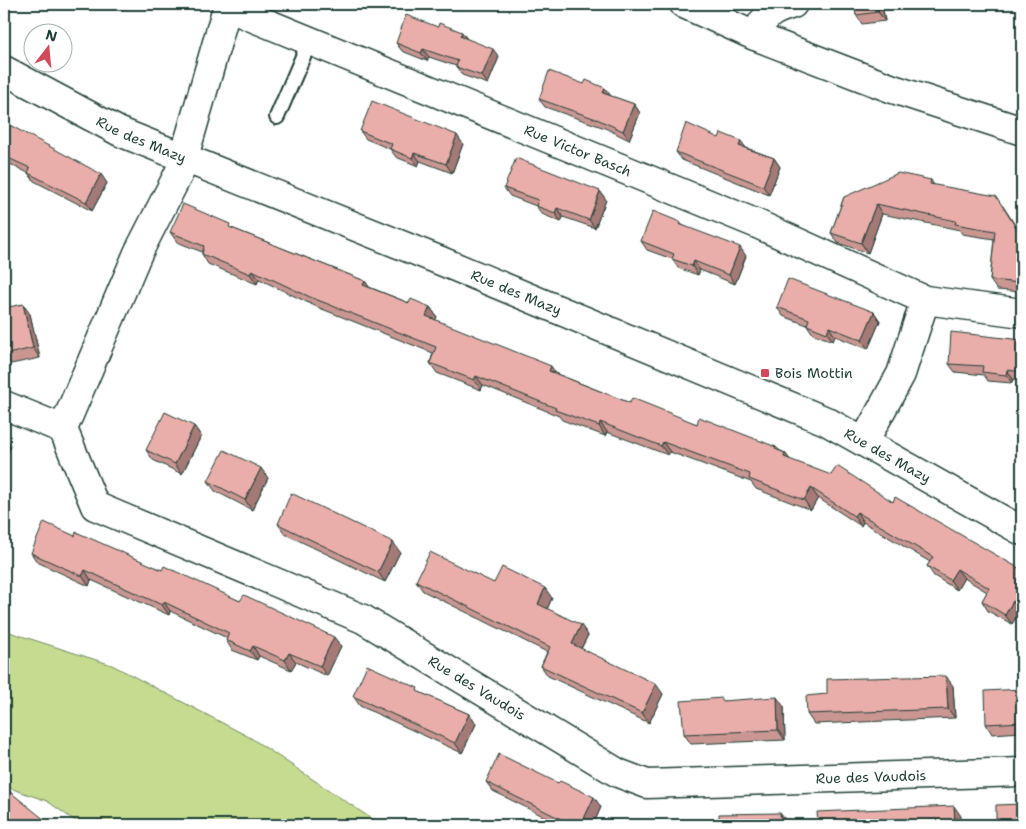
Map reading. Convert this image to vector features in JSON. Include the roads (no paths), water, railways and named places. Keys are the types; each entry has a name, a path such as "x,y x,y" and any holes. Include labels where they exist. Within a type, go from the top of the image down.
{"street":[{"path":"684,4 755,36 893,89 1022,131"},
{"path":"755,36 762,21 774,10 793,4"},
{"path":"4,406 63,429 138,253 180,171 227,5"},
{"name":"Rue Victor Basch","path":"227,5 755,223 925,300 1022,312"},
{"name":"Rue des Mazy","path":"4,70 120,132 182,159 441,261 826,421 1022,531"},
{"path":"864,442 901,374 925,300"},
{"name":"Rue des Vaudois","path":"63,429 95,506 363,619 618,773 647,784 1022,772"}],"lane":[{"path":"277,117 310,40"}],"place":[{"name":"Bois Mottin","path":"765,373"}]}
